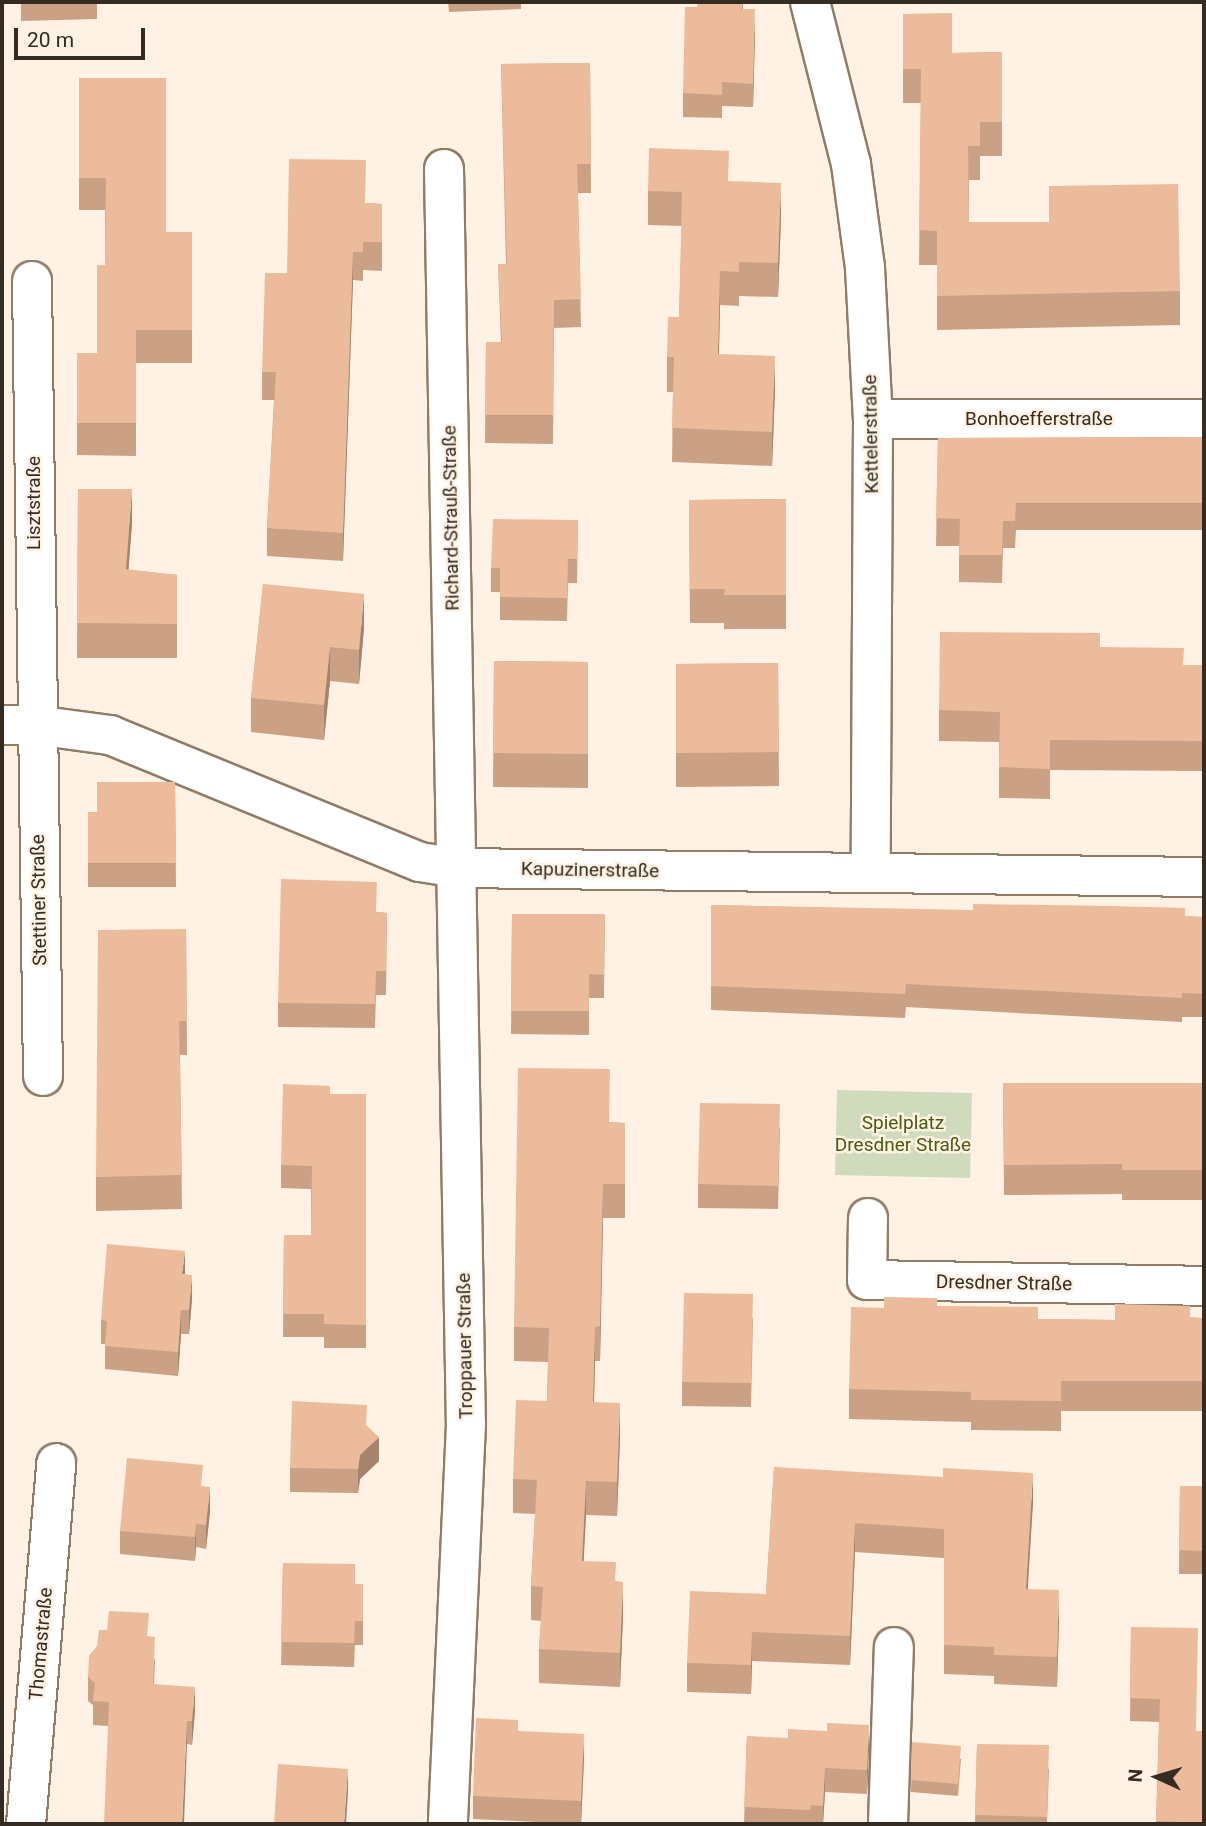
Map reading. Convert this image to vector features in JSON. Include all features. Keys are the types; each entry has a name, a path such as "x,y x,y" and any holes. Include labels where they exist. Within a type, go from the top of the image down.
{"street":[{"name":"Kettelerstraße","path":"810,2 858,202 873,419 871,873"},
{"name":"Richard-Strauß-Straße","path":"444,169 457,868"},
{"name":"Lisztstraße","path":"19,725 32,281"},
{"name":"Bonhoefferstraße","path":"873,419 1204,419"},
{"name":"Kapuzinerstraße","path":"19,725 110,735 420,862 457,868 1204,877"},
{"name":"Stettiner Straße","path":"19,725 43,1076"},
{"name":"Troppauer Straße","path":"448,1824 466,1424 457,868"},
{"name":"Dresdner Straße","path":"868,1218 867,1280 1204,1286"},
{"name":"Thomastraße","path":"26,1824 57,1463"},
{"path":"888,1824 894,1647"}],"green space":[{"name":"Spielplatz Dresdner Straße","path":"837,1090 972,1093 970,1178 835,1175"}],"building":[{"path":"698,2 742,2 742,9 755,9 753,84 722,82 722,95 683,93 685,7 697,7"},
{"path":"952,13 952,53 1002,52 1002,122 980,122 980,146 968,146 969,222 1049,222 1049,186 1178,184 1180,291 937,296 937,231 919,230 921,69 903,69 903,14"},
{"path":"590,63 591,164 577,164 581,299 554,300 553,415 485,415 486,342 502,342 498,264 507,264 501,64"},
{"path":"79,78 166,78 166,232 192,232 192,330 136,330 136,423 77,423 77,353 97,353 97,265 105,265 106,178 79,178"},
{"path":"649,148 729,151 728,181 781,183 778,263 739,262 739,272 720,271 718,354 775,356 772,432 672,428 674,357 667,357 668,317 679,317 682,192 648,191"},
{"path":"289,159 366,160 365,203 382,204 382,242 363,242 363,252 353,252 343,533 267,528 276,372 262,372 265,273 287,273"},
{"path":"1204,437 1204,503 1016,503 1015,521 1003,521 1002,555 959,555 960,519 936,518 938,438"},
{"path":"78,489 132,489 126,569 177,575 177,624 77,623"},
{"path":"786,499 786,595 724,595 725,589 690,589 689,500"},
{"path":"493,519 578,520 577,559 568,559 567,598 500,597 500,568 491,568"},
{"path":"263,584 364,594 359,650 330,647 324,705 251,698"},
{"path":"940,632 1100,633 1100,647 1184,648 1183,665 1204,665 1204,741 1050,740 1050,769 999,767 1000,712 939,710"},
{"path":"494,661 588,662 588,754 493,753"},
{"path":"778,663 779,752 676,753 676,664"},
{"path":"97,782 175,782 176,863 88,863 88,812 97,812"},
{"path":"281,879 377,882 376,912 387,913 386,971 376,971 375,1004 278,1003"},
{"path":"973,904 1185,908 1185,916 1204,917 1204,994 1182,993 1182,998 906,984 905,994 711,986 711,905 973,910"},
{"path":"512,914 605,914 604,975 589,974 589,1011 511,1011"},
{"path":"186,929 187,1021 179,1021 182,1175 96,1177 98,930"},
{"path":"518,1068 610,1069 609,1122 625,1123 625,1184 603,1184 600,1326 595,1327 593,1402 620,1403 617,1482 586,1481 582,1561 616,1562 615,1581 623,1582 620,1653 539,1649 543,1587 531,1586 537,1480 513,1479 516,1400 547,1401 549,1328 514,1327"},
{"path":"1003,1083 1204,1083 1204,1170 1122,1170 1122,1164 1004,1165"},
{"path":"283,1084 330,1086 330,1094 366,1094 366,1325 324,1324 324,1314 283,1314 284,1235 311,1235 312,1166 281,1165"},
{"path":"700,1103 780,1104 778,1186 698,1184"},
{"path":"107,1244 185,1251 182,1274 192,1275 189,1310 181,1310 178,1352 105,1346 107,1321 101,1320"},
{"path":"684,1293 753,1294 751,1383 682,1382"},
{"path":"884,1297 937,1298 937,1306 1038,1307 1038,1319 1115,1320 1115,1304 1190,1306 1190,1317 1204,1318 1204,1381 1061,1381 1061,1401 971,1400 971,1392 849,1389 851,1307 884,1308"},
{"path":"292,1401 367,1405 366,1425 379,1437 360,1455 358,1469 290,1468"},
{"path":"127,1458 203,1465 201,1486 210,1487 206,1525 196,1524 195,1537 120,1531"},
{"path":"774,1467 943,1477 943,1468 1033,1473 1026,1589 1059,1590 1057,1657 994,1655 994,1647 944,1645 944,1529 855,1523 850,1636 752,1632 751,1665 687,1663 690,1591 766,1594"},
{"path":"1180,1486 1204,1486 1204,1551 1179,1550"},
{"path":"283,1563 355,1564 355,1584 363,1584 363,1621 355,1621 354,1643 281,1642"},
{"path":"109,1611 149,1613 147,1636 155,1637 153,1684 195,1687 192,1721 187,1721 182,1824 104,1824 109,1702 93,1701 95,1683 88,1677 89,1656 97,1646 99,1630 107,1630"},
{"path":"1131,1627 1198,1628 1196,1731 1204,1731 1204,1823 1156,1821 1160,1699 1130,1698"},
{"path":"476,1718 518,1720 518,1731 584,1734 581,1801 473,1796"},
{"path":"827,1723 869,1725 867,1770 825,1768 823,1806 811,1805 810,1810 744,1807 747,1736 788,1738 788,1729 827,1731"},
{"path":"912,1742 961,1746 958,1784 911,1780"},
{"path":"977,1744 1049,1745 1047,1817 975,1815"},
{"path":"278,1764 348,1769 344,1824 274,1824"}]}
